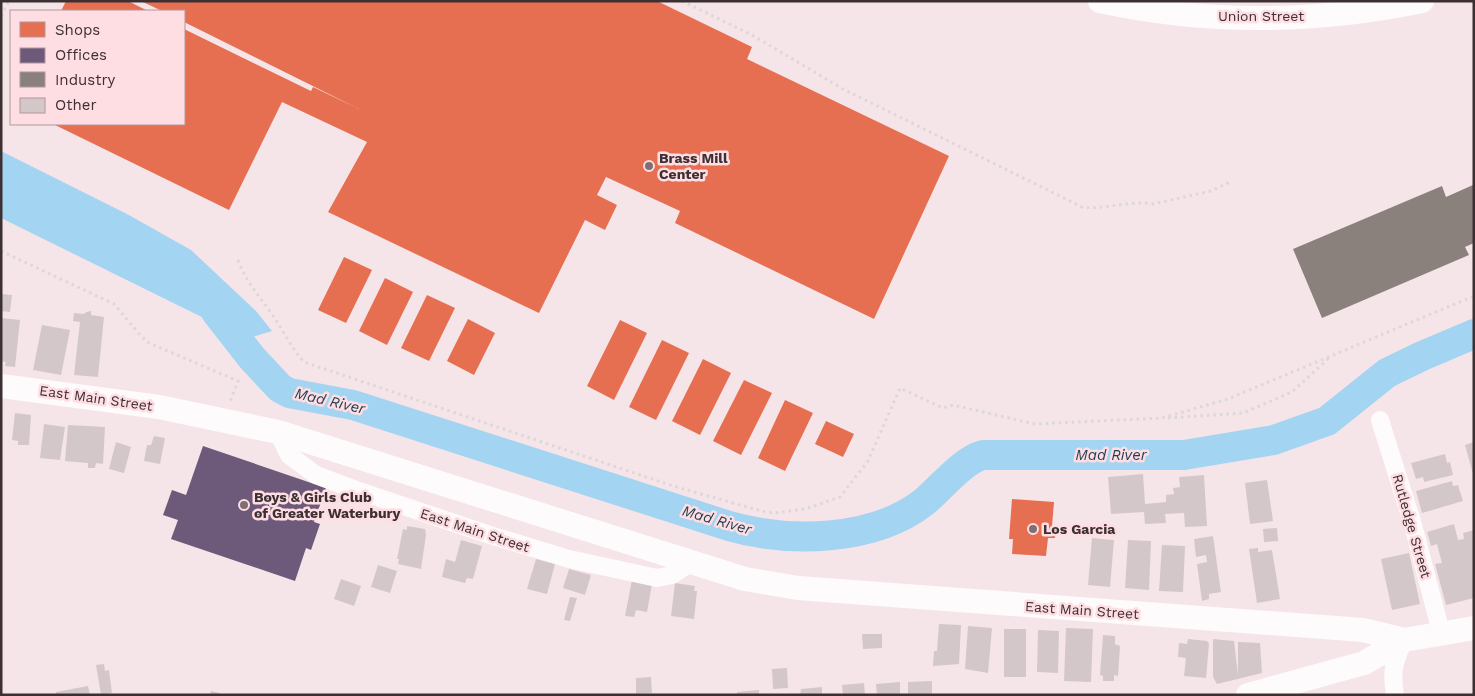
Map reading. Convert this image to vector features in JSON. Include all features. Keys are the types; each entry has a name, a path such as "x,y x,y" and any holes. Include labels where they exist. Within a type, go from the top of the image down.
{"main road":[{"name":"Union Street","path":"1100,1 1160,6 1218,17 1284,18 1359,12 1422,1"},
{"name":"East Main Street","path":"1,386 107,399 224,419 278,432 751,580 791,588 1363,630 1404,640 1441,632 1474,628"},
{"path":"1248,695 1364,663 1404,640"}],"street":[{"name":"Rutledge Street","path":"1380,420 1413,525 1441,632"},
{"name":"East Main Street","path":"278,432 289,455 316,475 490,535 568,559 657,578 672,575 692,562"},
{"path":"1395,695 1392,676 1394,662 1404,640"}],"path":[{"path":"1,16 9,1"},
{"path":"682,1 752,35 843,89 1082,207 1092,208 1143,202 1152,204 1211,191 1230,182"},
{"path":"1,251 114,304 149,343 238,381 224,419"},
{"path":"238,260 245,279 272,314 294,352 304,362 673,486 761,512 804,509 840,497 868,461 900,388 943,408 953,405 1035,424 1243,413 1292,392 1331,356"},
{"path":"1162,418 1228,399 1474,296"}],"water":[{"path":"1,151 127,214 191,250 256,311 272,331 252,337 238,347 218,325 1,218"}],"building: Shops":[{"path":"66,1 128,1 146,10 62,10"},
{"name":"Brass Mill Center","path":"141,1 657,1 752,47 747,59 949,156 874,319 675,223 680,211 606,177 597,195 617,205 605,230 585,220 539,313 328,212 367,142 282,102 229,210 55,125 185,125 185,29 311,91 313,87 359,109 185,22 185,10 160,10"},
{"path":"344,257 372,270 346,323 318,310"},
{"path":"385,278 413,292 387,345 359,331"},
{"path":"427,295 455,308 429,361 401,348"},
{"path":"468,319 495,333 474,375 447,361"},
{"path":"620,320 647,333 614,400 587,386"},
{"path":"662,340 689,353 656,420 629,407"},
{"path":"703,359 731,373 700,435 672,421"},
{"path":"744,380 772,393 741,455 713,441"},
{"path":"785,400 813,413 785,471 758,458"},
{"path":"826,421 854,434 843,457 815,444"},
{"name":"Los Garcia","path":"1012,499 1054,502 1052,526 1056,526 1055,538 1048,538 1046,556 1012,554 1013,539 1009,539"}],"building: Offices":[{"name":"Boys & Girls Club of Greater Waterbury","path":"203,446 326,488 314,522 320,524 311,550 306,548 295,581 171,539 178,520 163,515 172,490 186,495"}],"building: Industry":[{"path":"1473,185 1474,243 1465,247 1469,255 1322,318 1293,249 1442,186 1446,197"}],"building: Other":[{"path":"1,294 12,295 10,312 1,311"},
{"path":"91,311 91,315 104,317 98,377 74,375 80,322 73,321 74,313 84,314"},
{"path":"1,318 20,320 15,367 5,366 6,362 1,361"},
{"path":"42,325 70,330 61,375 33,370"},
{"path":"15,413 31,415 29,445 18,445 18,441 12,440"},
{"path":"44,424 65,427 60,460 40,458"},
{"path":"68,425 105,427 103,464 96,463 95,468 88,468 88,463 65,461"},
{"path":"154,436 165,438 160,464 144,461 147,445 151,445"},
{"path":"116,442 131,447 124,473 109,469"},
{"path":"1474,442 1474,474 1473,474 1465,445"},
{"path":"1445,454 1447,463 1450,462 1453,475 1424,482 1423,477 1416,479 1411,463"},
{"path":"1143,474 1145,504 1166,502 1166,495 1174,494 1173,488 1180,487 1179,477 1204,475 1207,526 1185,527 1184,513 1165,514 1166,523 1145,524 1144,512 1111,514 1108,477"},
{"path":"1267,480 1273,521 1250,524 1245,483"},
{"path":"1452,481 1453,486 1458,485 1463,501 1422,513 1416,491"},
{"path":"1454,524 1458,540 1464,539 1463,533 1474,530 1474,598 1446,605 1435,564 1442,563 1437,544 1431,546 1427,532"},
{"path":"407,526 425,529 426,535 421,569 398,564 399,559 397,559 403,529 407,530"},
{"path":"1277,528 1278,541 1264,542 1263,529"},
{"path":"1213,536 1221,592 1209,594 1209,599 1202,601 1197,564 1207,562 1206,555 1196,557 1194,539"},
{"path":"1092,538 1114,540 1110,587 1088,585"},
{"path":"461,540 482,546 473,579 467,578 465,583 442,577 446,559 455,562"},
{"path":"1128,540 1151,541 1149,590 1125,588"},
{"path":"1162,545 1185,546 1183,592 1159,591"},
{"path":"1258,548 1258,552 1272,550 1280,599 1257,603 1249,549"},
{"path":"1409,553 1420,604 1392,610 1381,559"},
{"path":"536,559 555,564 547,594 527,589"},
{"path":"378,565 397,571 390,593 371,587"},
{"path":"569,569 591,575 585,595 563,588"},
{"path":"341,579 361,586 354,606 334,599"},
{"path":"632,580 652,584 647,612 636,610 634,617 625,616"},
{"path":"675,583 695,586 694,591 697,591 694,619 671,616"},
{"path":"570,597 577,598 570,621 564,620"},
{"path":"939,624 961,625 959,664 933,666 934,651 937,651"},
{"path":"968,626 992,628 988,673 965,669"},
{"path":"1066,628 1093,629 1091,682 1064,681"},
{"path":"1004,629 1026,629 1026,677 1004,677"},
{"path":"1038,630 1059,631 1058,673 1037,672"},
{"path":"862,634 882,634 882,648 863,649"},
{"path":"1103,635 1115,636 1115,644 1120,646 1118,676 1114,675 1114,681 1103,681 1103,676 1100,675"},
{"path":"1188,639 1207,641 1209,644 1206,678 1184,676 1186,658 1178,657 1179,643 1187,644"},
{"path":"1213,639 1234,641 1238,675 1238,642 1260,643 1262,673 1217,684 1213,677"},
{"path":"104,664 105,671 109,670 112,693 101,695 96,665"},
{"path":"787,668 788,688 773,689 772,669"},
{"path":"651,677 652,693 636,694 636,678"},
{"path":"932,681 932,695 908,695 908,682"},
{"path":"900,682 900,695 877,695 876,684"},
{"path":"864,683 865,695 843,695 842,685"},
{"path":"88,686 90,695 56,695 56,692"},
{"path":"822,687 822,695 800,695 801,689"},
{"path":"759,690 759,695 737,695 737,692"},
{"path":"211,691 220,693 219,695 210,695"}],"waterway":[{"name":"Mad River","path":"216,312 252,358 280,388 289,393 353,405 729,526 778,535 804,536 856,532 880,525 903,515 924,502 968,462 983,455 1184,455 1274,440 1327,421 1387,373 1474,334"}],"place":[{"name":"Brass Mill Center","path":"649,166"},
{"name":"Boys & Girls Club of Greater Waterbury","path":"244,505"},
{"name":"Los Garcia","path":"1033,529"}]}
